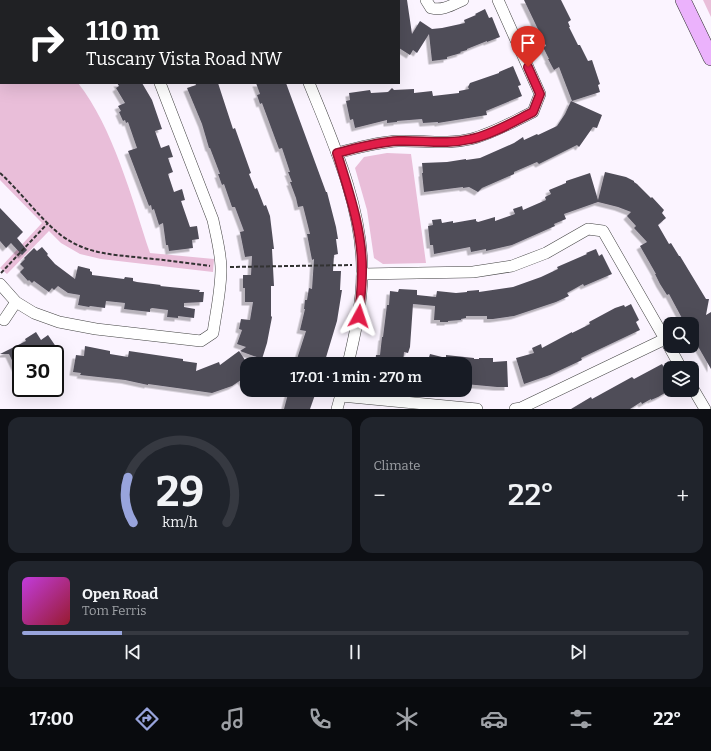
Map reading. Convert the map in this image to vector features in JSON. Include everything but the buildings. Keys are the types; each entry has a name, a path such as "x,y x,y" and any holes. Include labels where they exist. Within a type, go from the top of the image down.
{"street":[{"path":"426,0 431,8 439,10 463,0"},
{"path":"337,153 366,145 397,141 443,143 472,139 501,128 533,112 540,94 498,0"},
{"path":"683,0 711,58"},
{"path":"0,284 16,302 34,313 59,322 96,329 201,341 213,333 219,296 221,268 213,220 160,84"},
{"path":"309,84 337,153 352,199 359,237 362,270 359,316 350,357"},
{"path":"362,270 473,272 512,266 546,253 588,229 603,231 663,336"},
{"path":"4,320 16,302"},
{"path":"515,409 521,408 663,340"},
{"path":"337,409 341,397"},
{"path":"376,397 477,409"},
{"path":"697,397 704,409"}],"path":[{"path":"0,173 48,223 62,235 74,243 105,254 221,268 362,270"},
{"path":"0,274 48,223"}],"shaded area":[{"path":"703,0 711,0 711,17"},
{"path":"0,84 79,84 90,101 111,142 129,187 150,253 214,259 213,272 101,259 80,254 61,243 49,231 7,274 0,268 42,223 0,180"},
{"path":"387,153 411,154 426,263 383,264 374,258 367,210 355,168 364,157"}],"route":[{"path":"359,316 362,274 359,237 352,199 337,153 366,145 397,141 443,143 472,139 501,128 533,112 540,94 528,67"}]}
